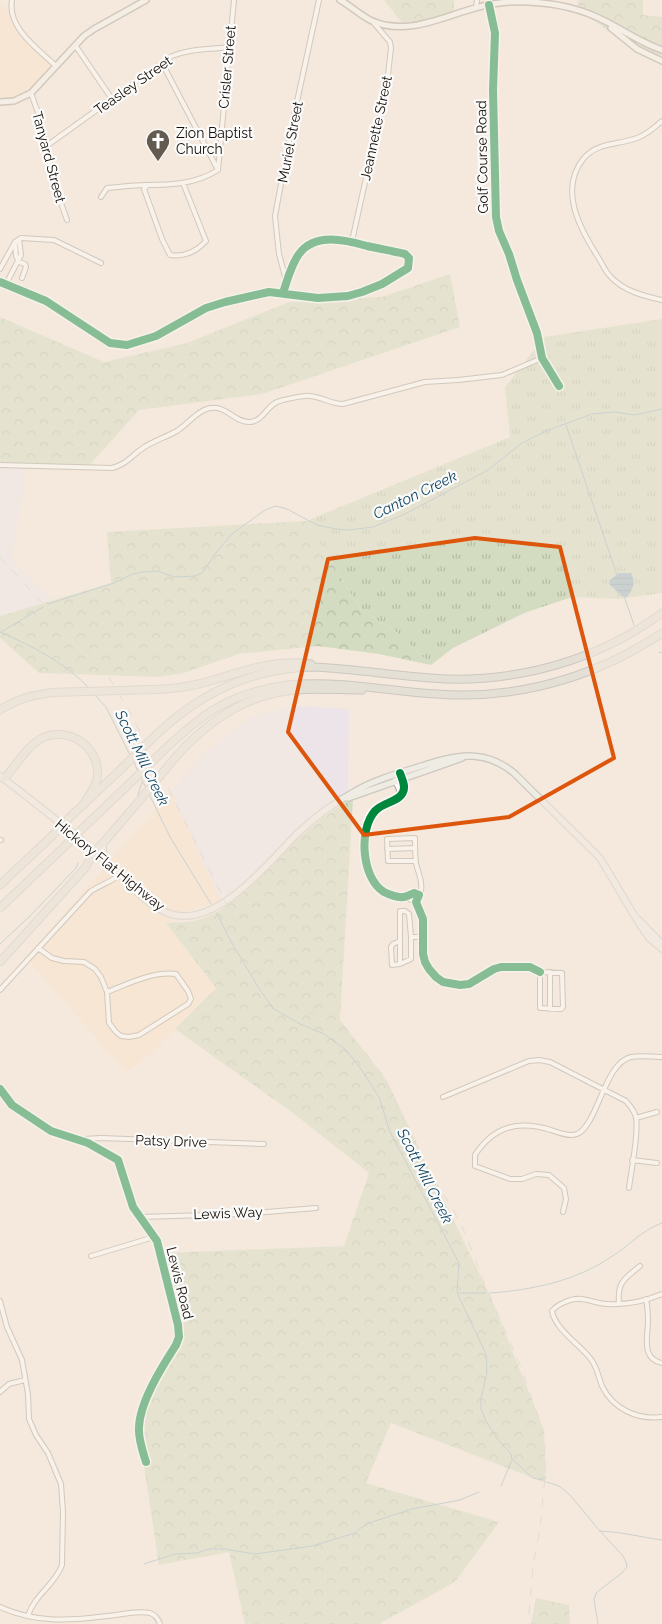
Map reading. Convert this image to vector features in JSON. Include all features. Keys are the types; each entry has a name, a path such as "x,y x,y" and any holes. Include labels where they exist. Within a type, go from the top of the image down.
{"highway":[{"path":"0,885 156,734 196,702 232,684 250,677 292,668 313,667 444,678 481,678 519,674 559,665 596,651 636,630 662,613"},
{"path":"0,909 190,726 214,709 240,697 271,687 322,683 446,695 508,692 580,675 640,647 662,632"},
{"path":"0,710 27,697 46,693 167,689 195,685 249,668 282,663 303,663 343,669"},
{"path":"0,962 86,866 94,851 103,844 174,759 217,718 248,702 270,694 306,689 408,692"},
{"path":"2,777 38,741 54,734 73,736 83,742 91,751 97,766 96,783 82,806"}],"main road":[{"path":"0,102 14,101 31,94 75,45 94,29 146,0"},
{"path":"340,0 371,20 392,26 406,27 489,5 529,2 565,6 603,20 638,40 662,50"},
{"path":"585,13 611,28 637,49 662,61"},
{"name":"Hickory Flat Highway","path":"2,777 105,860 146,899 164,911 180,916 200,914 241,890 308,824 343,800 450,758 485,757 504,766 560,817 600,858 640,925 662,949"},
{"path":"103,844 102,851 105,860"},
{"name":"Hickory Flat Highway","path":"637,918 662,944"}],"street":[{"path":"12,0 11,6 15,22 26,38 56,66"},
{"name":"Crisler Street","path":"218,170 234,0"},
{"name":"Muriel Street","path":"287,284 279,254 275,216 293,120 319,0"},
{"path":"476,8 477,0"},
{"name":"Golf Course Road","path":"489,5 495,33 493,90 496,217 499,231 512,260 519,286 537,333 542,358 559,386"},
{"name":"Jeannette Street","path":"352,241 387,83 391,48 390,42 371,20"},
{"path":"75,45 112,99"},
{"name":"Teasley Street","path":"46,147 172,56 194,49 229,47"},
{"path":"101,197 107,188 148,185 165,186 183,183 209,175 218,170 162,63"},
{"name":"Tanyard Street","path":"31,94 38,113 56,189 67,220"},
{"path":"662,121 638,138 596,148 584,159 575,174 572,188 574,208 580,225 610,277 641,295 662,300"},
{"path":"148,185 144,189 162,239 170,254 179,256 198,249 206,241 183,183"},
{"path":"0,269 17,240 21,238 58,241 100,263"},
{"path":"17,240 16,256 19,262 25,264 26,267 22,278"},
{"path":"0,282 46,302 110,343 127,345 156,336 206,308 269,292 318,298 348,296 362,292 382,284 409,266 409,258 405,254 352,241 320,240 304,248 299,255 283,293"},
{"path":"6,284 19,262"},
{"path":"0,466 112,468 124,464 144,447 170,435 202,411 212,408 221,409 240,420 250,422 263,415 275,403 282,400 309,396 344,404 425,382 465,380 502,374 542,358"},
{"path":"398,777 401,794 398,798 381,805 372,814 364,839 364,853 377,886 386,893 416,902 423,919 423,954 428,969 443,982 460,985 469,984 500,967 530,967 540,972 562,973 561,1009 540,1008 540,972"},
{"path":"416,861 388,861 387,839 415,838 416,861 422,885 416,902"},
{"path":"388,849 415,848"},
{"path":"0,990 90,892 119,875"},
{"path":"404,897 414,892 418,893"},
{"path":"400,941 391,947 392,965 400,964 411,958 412,937 409,914 405,911 400,911 400,941 400,964"},
{"path":"412,937 424,937"},
{"path":"38,948 58,960 88,963 98,973 107,992 109,1023 121,1036 139,1035 188,1004 191,999 188,991 176,974 149,977 107,992"},
{"path":"550,972 550,1008"},
{"path":"563,1212 566,1199 564,1188 549,1175 536,1174 522,1179 510,1179 475,1166 475,1156 489,1137 501,1130 514,1127 540,1127 563,1134 577,1134 585,1128 616,1067 631,1057 662,1057"},
{"path":"443,1097 529,1061 550,1062 626,1101 631,1106 636,1118 629,1188"},
{"name":"Lewis Road","path":"0,1090 12,1105 51,1132 78,1139 98,1147 118,1160 133,1207 157,1241 177,1319 179,1338 150,1390 141,1417 139,1428 146,1462"},
{"path":"636,1118 657,1112"},
{"name":"Patsy Drive","path":"78,1139 101,1138 264,1144"},
{"path":"632,1160 657,1163"},
{"name":"Lewis Way","path":"140,1217 240,1214 316,1208"},
{"path":"91,1256 154,1237"},
{"path":"620,1304 619,1288 621,1283 640,1266"},
{"path":"662,1294 646,1300 620,1304 596,1303 577,1298 556,1306 552,1311 559,1325 590,1357 595,1365 601,1384 612,1401 630,1413 652,1418 662,1417"},
{"path":"646,1300 648,1308 647,1352 651,1358 662,1363"},
{"path":"0,1301 7,1326 22,1360 29,1401 29,1419 36,1435 48,1453 61,1484 64,1512 62,1565 58,1575 33,1603 28,1616"},
{"path":"0,1392 9,1384 25,1380"},
{"path":"0,1607 28,1616 57,1621 144,1613 156,1616 160,1624"}],"highlighted area":[{"path":"475,538 560,547 614,758 509,817 364,835 288,732 328,559"}],"shaded area":[{"path":"0,1 56,66 32,95 0,103"},
{"path":"0,466 26,469 11,561 53,600 0,616"},
{"path":"295,706 349,709 348,792 332,800 312,815 268,856 255,872 220,900 171,792 204,754 251,717"},
{"path":"171,792 221,901 183,912 166,923 216,988 148,1056 126,1072 26,957"}],"green space":[{"path":"384,0 454,0 454,15 407,29"},
{"path":"579,0 643,0 643,15 662,17 662,56 640,51 577,10"},
{"path":"450,274 460,327 262,394 139,410 86,469 26,469 0,466 0,317 104,362 187,343 289,302 382,297"},
{"path":"662,319 662,593 619,599 572,597 524,613 453,648 431,665 399,634 361,610 306,521 510,437 505,387 544,337"},
{"path":"306,521 361,610 399,634 431,665 379,654 318,646 238,654 184,673 159,677 39,673 0,638 0,616 111,583 107,532"},
{"path":"353,799 340,1020 387,1081 492,1300 544,1430 546,1483 391,1423 366,1483 499,1522 455,1582 379,1624 245,1624 229,1552 159,1565 139,1433 156,1376 180,1334 161,1253 344,1246 369,1173 293,1113 175,1029 216,988 166,923 193,921 222,909 249,888 286,851 330,812"},
{"path":"536,1598 569,1605 570,1624 531,1624"}],"water":[{"path":"619,573 631,573 633,577 633,586 627,597 622,596 610,585 610,580"}],"waterway":[{"name":"Canton Creek","path":"48,604 142,572 158,571 174,577 196,576 203,572 232,534 265,510 276,506 287,509 317,525 349,530 373,527 405,514 488,470 522,443 546,431 592,414 614,412 635,415 662,409"},
{"path":"566,425 617,575"},
{"path":"624,596 634,625"},
{"name":"Canton Creek","path":"1,632 43,607"},
{"name":"Scott Mill Creek","path":"0,632 48,656 70,671 90,689"},
{"name":"Scott Mill Creek","path":"94,694 106,707 131,757"},
{"name":"Scott Mill Creek","path":"134,762 138,772"},
{"name":"Scott Mill Creek","path":"140,776 146,788"},
{"path":"138,795 142,782"},
{"name":"Scott Mill Creek","path":"149,794 170,837 211,904"},
{"path":"0,944 30,916 76,868 78,863"},
{"name":"Scott Mill Creek","path":"217,913 229,938 260,990 274,1009 300,1024 324,1034 346,1050 379,1097 390,1132 459,1263 457,1293 486,1354 487,1372 481,1399 481,1409 486,1421 496,1437 511,1454 512,1459 533,1478 543,1480"},
{"path":"490,1293 538,1287 583,1272 618,1253 642,1234 662,1223"},
{"path":"458,1293 486,1293"},
{"path":"501,1486 512,1460"},
{"name":"Scott Mill Creek","path":"547,1482 559,1486 570,1495 623,1556 626,1562 627,1567 622,1573 597,1592 594,1599 598,1624"},
{"path":"144,1564 175,1554 197,1553 209,1549 225,1549 255,1554 312,1546 355,1533 372,1522 412,1509 460,1500 479,1492"},
{"path":"600,1531 662,1540"}],"railway":[{"path":"0,557 107,674 130,712 245,941 271,987 297,1009 325,1018 337,1025 362,1048 384,1077 419,1156 453,1209 465,1233 485,1285 520,1365 541,1424 545,1445 545,1477 540,1529 533,1565 528,1624"}],"cycle path":[{"path":"489,5 495,33 493,90 496,217 499,231 537,333 542,358 559,386"},
{"path":"0,282 46,301 110,343 127,345 156,336 206,308 269,292 318,298 348,296 362,292 382,284 408,268 409,258 405,254 350,242 322,240 306,247 296,258 283,293"},
{"path":"400,773 404,790 398,798 378,808 370,819 366,830 365,854 371,877 384,892 401,897 414,893 419,895 416,902 423,919 423,954 429,969 443,982 460,985 469,984 494,969 501,967 530,967 540,972"},
{"path":"0,1089 12,1105 51,1131 88,1143 118,1160 133,1207 157,1241 178,1325 179,1337 147,1395 140,1417 139,1436 146,1462"}],"place":[{"name":"Zion Baptist Church","path":"158,162"}]}
